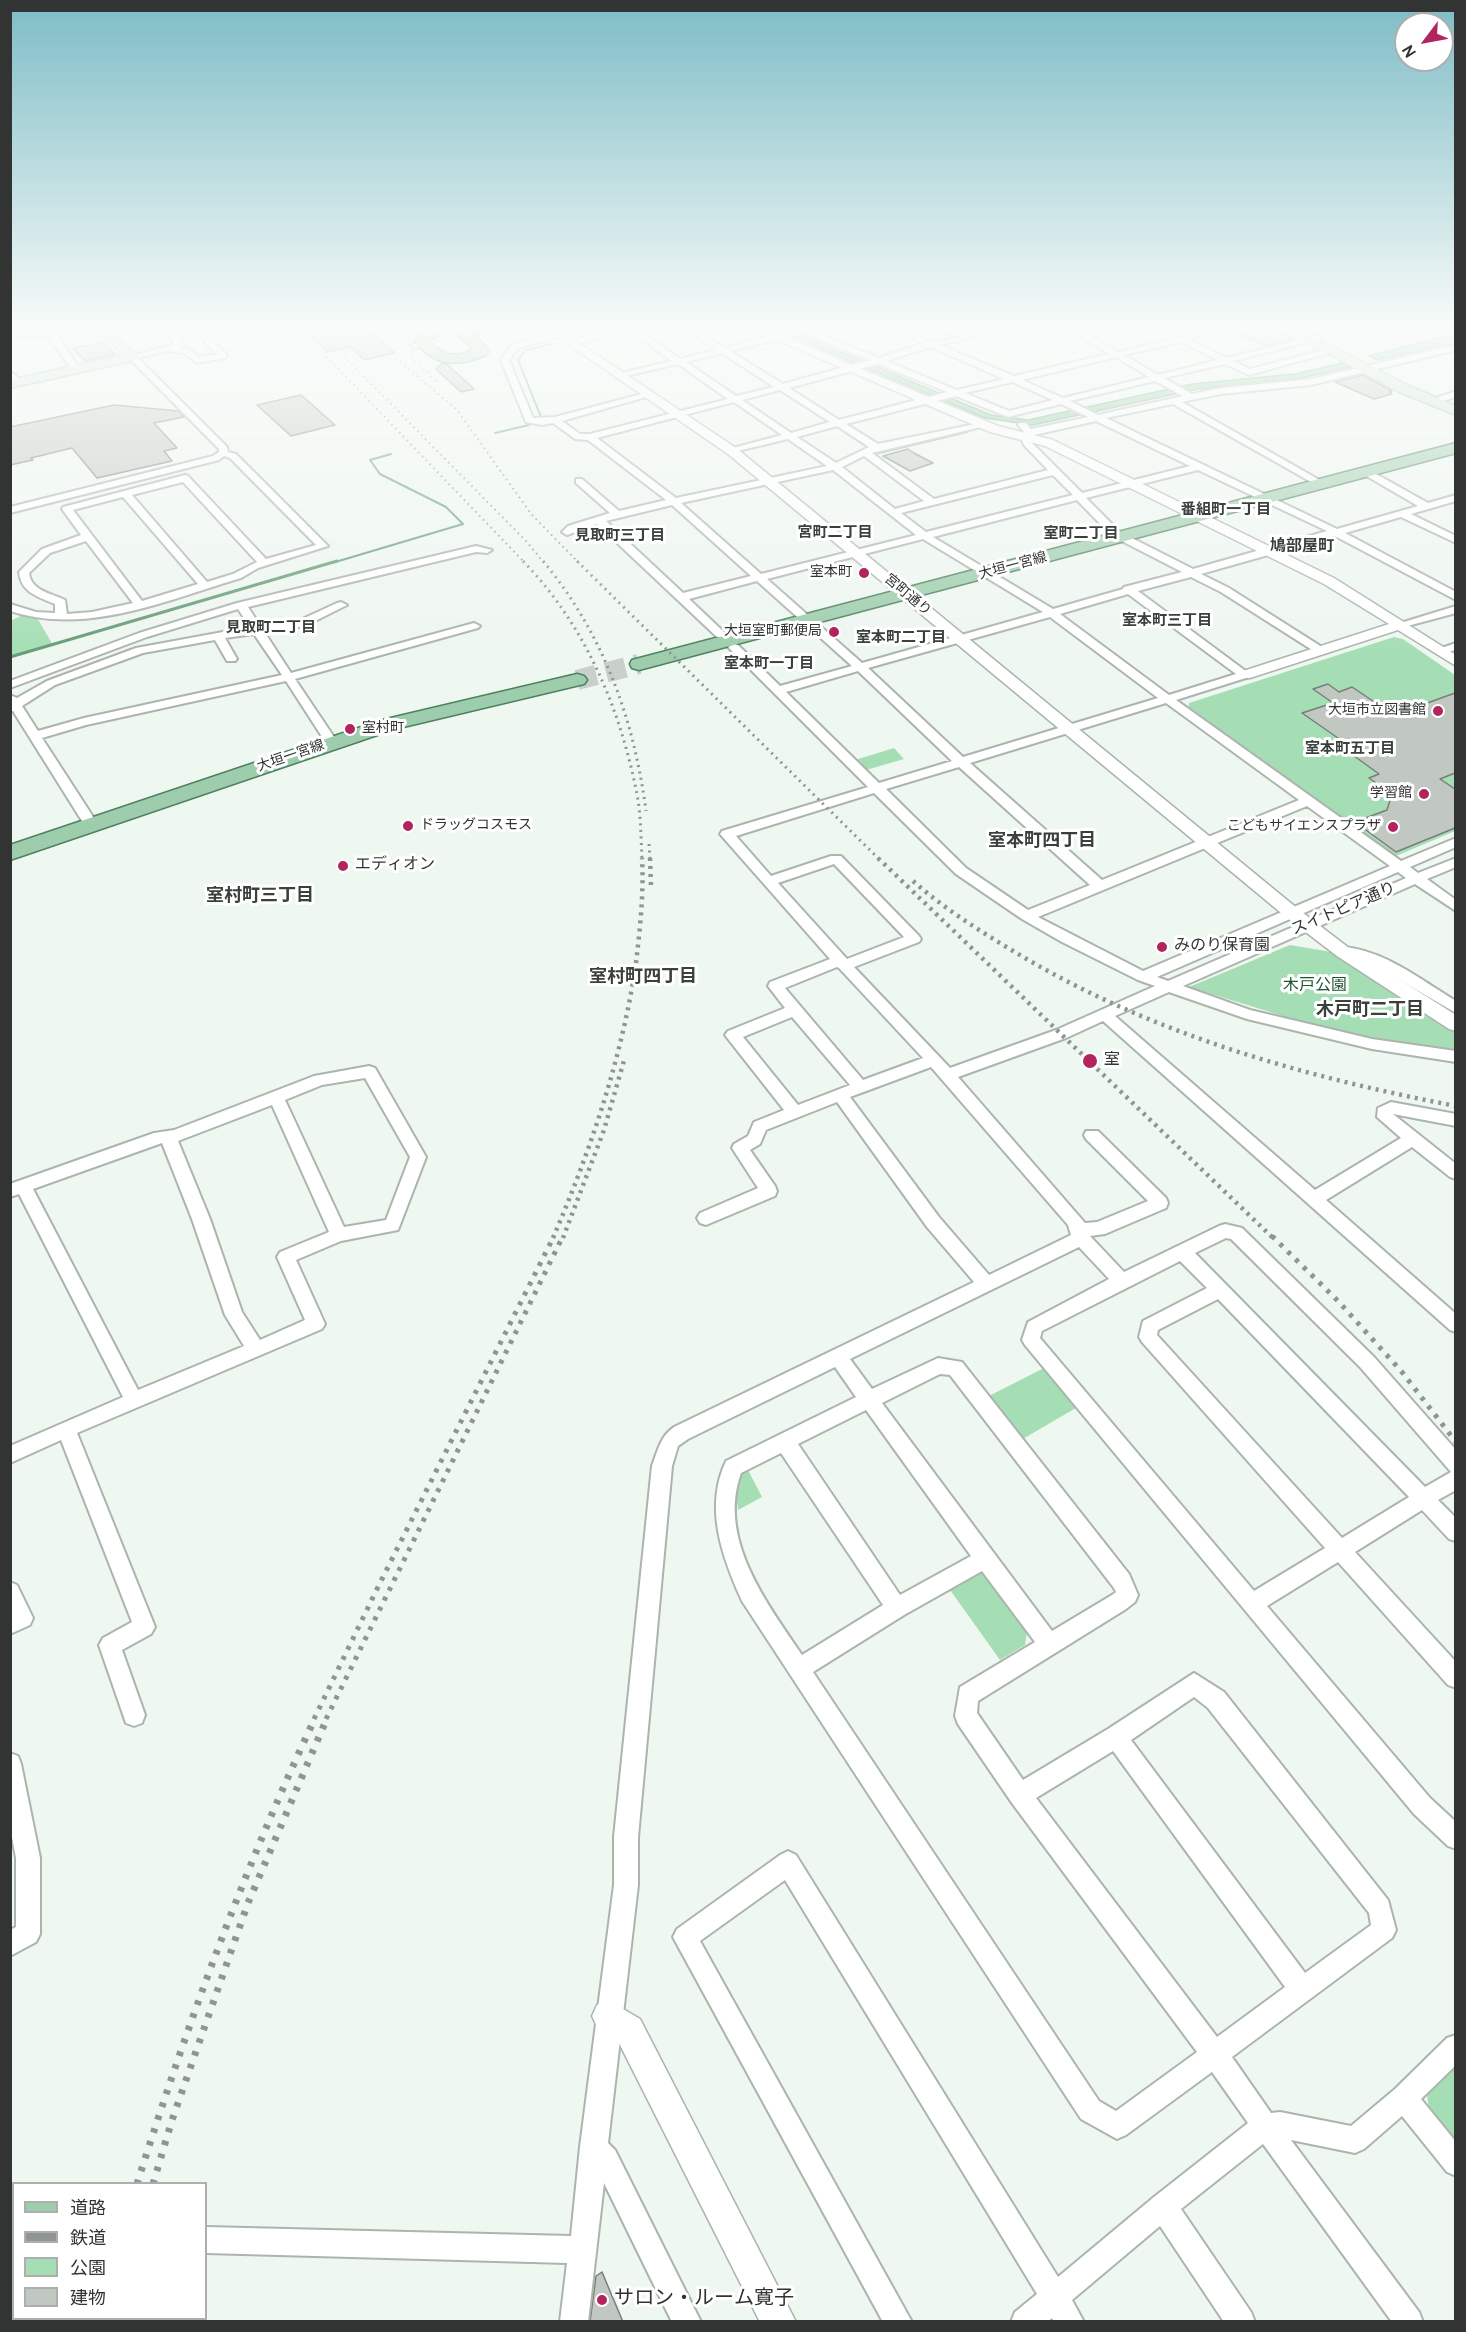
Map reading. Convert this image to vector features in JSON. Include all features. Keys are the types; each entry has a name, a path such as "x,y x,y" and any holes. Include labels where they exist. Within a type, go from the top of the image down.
{"main road":[{"name":"大垣一宮線","path":"639,663 807,621 1455,449"},
{"name":"大垣一宮線","path":"10,853 389,724 577,680"}],"street":[{"path":"213,438 224,449 223,453"},
{"path":"591,438 674,502 860,667 1101,887"},
{"name":"宮町通り","path":"712,438 732,451 1299,919 1343,952 1455,1024"},
{"path":"732,451 782,438"},
{"path":"792,438 835,467 925,536 990,573 1051,612 1455,907"},
{"path":"861,438 876,447"},
{"path":"567,532 617,514 835,467 876,447 918,438"},
{"path":"1027,438 1027,443 1115,533 1271,618 1321,651"},
{"path":"1039,438 1329,581 1455,662"},
{"path":"1136,438 1336,532 1455,597"},
{"path":"1239,438 1320,484"},
{"path":"10,510 216,459 223,453"},
{"path":"10,607 39,615 88,616 237,576 264,563 323,546 233,456 223,453"},
{"path":"866,453 932,502"},
{"path":"682,597 1197,467"},
{"path":"893,512 1054,472"},
{"path":"1366,472 1426,506"},
{"path":"139,604 67,509 185,478 264,563"},
{"path":"579,481 617,514"},
{"path":"126,494 204,585"},
{"path":"779,690 959,640 1128,589 1455,498"},
{"path":"1402,513 1455,540"},
{"path":"598,519 721,636"},
{"path":"61,616 61,602 30,588 26,583 24,572 46,551 86,537"},
{"path":"10,685 143,635 241,605 476,549 487,550"},
{"path":"1128,589 1245,675"},
{"path":"241,605 332,742"},
{"path":"92,826 12,704 51,683 140,650 218,635 301,624 341,605"},
{"path":"1122,1281 1080,1234 1076,1222 948,1075 842,963 727,834 1455,609"},
{"path":"34,736 84,722 226,693 474,626"},
{"path":"218,635 231,659"},
{"path":"1439,651 1455,646"},
{"path":"734,647 961,871 1027,916 1067,939 1143,976 1247,1014 1372,1044 1455,1057"},
{"path":"1027,916 1307,801"},
{"path":"1143,976 1299,919 1399,866 1455,842"},
{"path":"768,882 836,859 914,939 775,986 861,1087"},
{"name":"スイトピア通り","path":"948,1075 1061,1034 1167,986 1299,919 1417,879 1455,862"},
{"path":"1343,952 1360,953 1372,958 1455,1008"},
{"path":"794,1010 733,1035 795,1112"},
{"path":"1104,1014 1455,1325"},
{"path":"706,1218 769,1191 740,1148 754,1140 760,1126 933,1059"},
{"path":"10,1455 66,1429 316,1324 286,1257 339,1235 392,1225 418,1156 369,1072 320,1080 175,1136 160,1137 17,1188 134,1400"},
{"path":"840,1095 933,1222 986,1284"},
{"path":"276,1097 339,1235"},
{"path":"1455,1120 1391,1108 1384,1112 1385,1116 1455,1173"},
{"path":"574,2322 608,2016 626,1885 626,1837 662,1466 670,1441 681,1433 986,1284 1080,1234 1099,1229 1160,1203 1092,1135"},
{"path":"168,1137 201,1219 234,1315 256,1349"},
{"path":"1314,1198 1413,1139"},
{"path":"1455,1465 1367,1362 1236,1233 1225,1231 1122,1281 1035,1327 1031,1340 1422,1806 1455,1838"},
{"path":"1183,1252 1455,1532"},
{"path":"1220,1290 1149,1326 1148,1337 1455,1678"},
{"path":"838,1356 1049,1644"},
{"path":"1020,1795 1116,1737 1194,1684 1216,1700 1380,1908 1384,1930 1303,1991 1215,2055 1117,2126 1090,2110 749,1594 737,1569 727,1530 728,1478 733,1467 938,1366 955,1368 1122,1581 1128,1595 968,1695 966,1716 1020,1795 1215,2055 1265,2127 1409,2322"},
{"path":"66,1429 144,1627 110,1645 134,1715"},
{"path":"785,1442 897,1608"},
{"path":"1253,1603 1455,1479"},
{"path":"799,1669 897,1608 985,1559"},
{"path":"10,1592 23,1618 10,1624"},
{"path":"1116,1737 1303,1991"},
{"path":"10,1764 28,1858 28,1934 10,1944"},
{"path":"898,2322 685,1936 788,1863 1071,2322"},
{"path":"608,2016 629,2030 779,2322"},
{"path":"1025,2322 1054,2295 1163,2206 1265,2127 1281,2125 1355,2140 1404,2098 1455,2047"},
{"path":"1404,2098 1455,2163"},
{"path":"593,2147 606,2158 687,2322"},
{"path":"1163,2206 1241,2322"},
{"path":"207,2240 582,2250"}],"green space":[{"path":"25,614 36,616 53,645 11,656 10,621"},
{"path":"1394,637 1403,639 1455,675 1455,831 1396,856 1189,707 1189,703"},
{"path":"894,748 904,759 866,770 855,760"},
{"name":"木戸公園","path":"1290,945 1331,952 1407,1003 1455,1031 1455,1052 1325,1029 1189,987"},
{"path":"1048,1366 1081,1405 1021,1440 987,1397"},
{"path":"748,1470 762,1497 738,1510 737,1482"},
{"path":"972,1573 985,1574 1027,1632 1025,1645 1000,1660 948,1587"},
{"path":"1455,2068 1455,2150 1430,2118 1427,2094"}],"building":[{"path":"10,438 168,438 177,448 164,451 172,461 97,478 72,448 10,465"},
{"path":"908,449 933,463 910,471 883,456"},
{"path":"1328,684 1339,692 1352,687 1394,715 1455,693 1455,773 1440,779 1455,789 1455,828 1396,852 1355,822 1387,810 1392,794 1369,778 1379,774 1339,745 1345,743 1302,713 1333,703 1313,689"},
{"name":"サロン・ルーム寛子","path":"602,2272 623,2322 590,2322 596,2276"}],"waterway":[{"path":"934,499 875,454 943,438"},
{"path":"332,563 463,524 446,507 380,474 370,460 391,454"},
{"path":"10,657 337,561"}],"tunnel":[{"path":"577,680 639,664"}],"railway":[{"path":"405,438 525,563"},
{"path":"424,438 527,542 544,563"},
{"path":"477,438 532,515 578,562"},
{"path":"523,561 545,586 583,642 611,703 631,767 638,800 642,859"},
{"path":"543,561 583,618 612,678 633,743 646,811"},
{"path":"578,562 879,859"},
{"path":"649,844 650,859"},
{"path":"650,858 651,886"},
{"path":"878,858 1273,1238"},
{"path":"553,1238 604,1103 622,1034 636,963 642,897 642,859"},
{"path":"913,881 953,912 1010,949 1076,986 1127,1010 1180,1031 1288,1067 1344,1082 1456,1106"},
{"path":"563,1238 604,1130 625,1057"},
{"path":"326,1719 563,1236"},
{"path":"1272,1236 1338,1301 1402,1372 1456,1442"},
{"path":"314,1719 553,1238"},
{"path":"138,2182 218,1948 264,1832 315,1718"},
{"path":"154,2182 172,2120 248,1903 327,1718"}],"place":[{"name":"室本町","path":"864,573"},
{"name":"大垣室町郵便局","path":"834,632"},
{"name":"大垣市立図書館","path":"1438,711"},
{"name":"室村町","path":"350,729"},
{"name":"学習館","path":"1424,794"},
{"name":"ドラッグコスモス","path":"408,826"},
{"name":"こどもサイエンスプラザ","path":"1393,827"},
{"name":"エディオン","path":"343,866"},
{"name":"みのり保育園","path":"1162,947"},
{"name":"室","path":"1090,1061"},
{"name":"サロン・ルーム寛子","path":"602,2300"}],"district":[{"name":"番組町一丁目","path":"1226,511"},
{"name":"宮町二丁目","path":"835,534"},
{"name":"室町二丁目","path":"1081,535"},
{"name":"見取町三丁目","path":"620,537"},
{"name":"鳩部屋町","path":"1302,548"},
{"name":"室本町三丁目","path":"1167,622"},
{"name":"見取町二丁目","path":"271,629"},
{"name":"室本町二丁目","path":"901,639"},
{"name":"室本町一丁目","path":"769,665"},
{"name":"室本町五丁目","path":"1350,750"},
{"name":"室本町四丁目","path":"1042,842"},
{"name":"室村町三丁目","path":"260,897"},
{"name":"室村町四丁目","path":"643,978"},
{"name":"木戸町二丁目","path":"1370,1011"}]}
